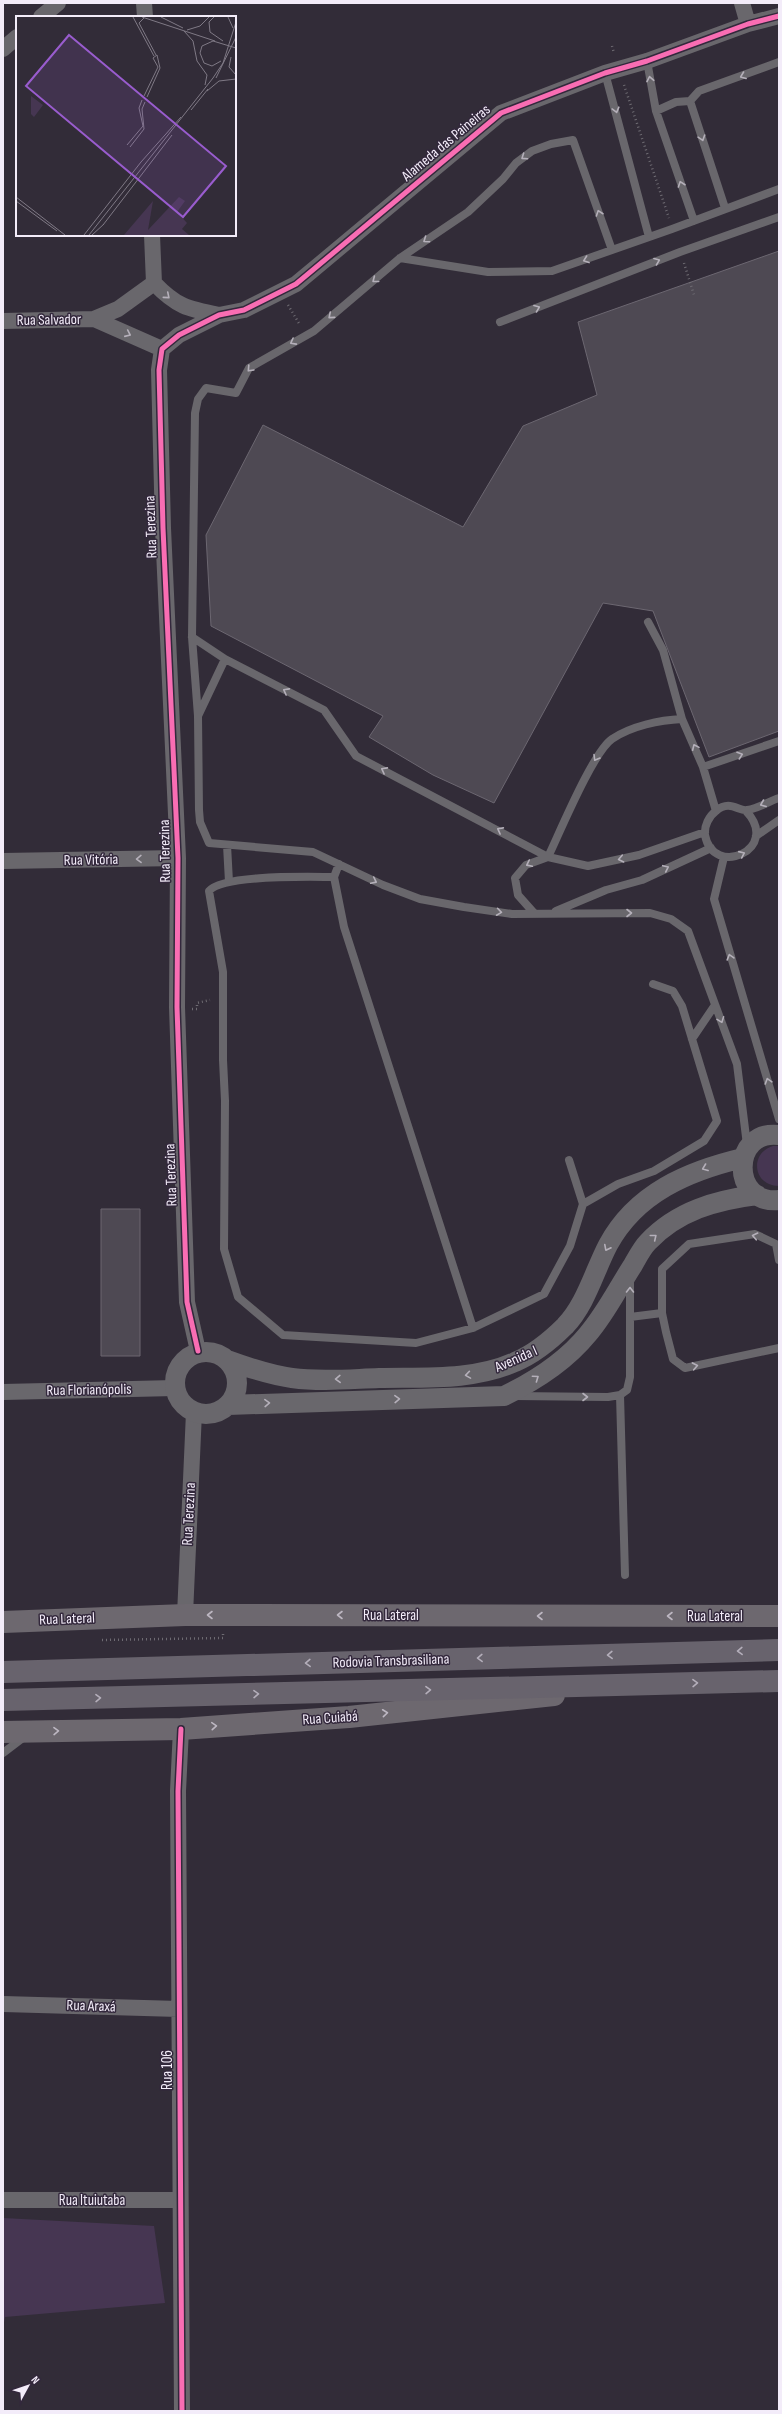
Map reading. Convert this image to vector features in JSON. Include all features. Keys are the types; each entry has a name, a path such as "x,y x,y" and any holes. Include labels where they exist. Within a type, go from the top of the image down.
{"highway":[{"name":"Rodovia Transbrasiliana","path":"3,1672 779,1650"},
{"name":"Rodovia Transbrasiliana","path":"3,1700 779,1681"}],"main road":[{"name":"Rua Lateral","path":"3,1622 185,1615 779,1616"},
{"name":"Rua Cuiabá","path":"3,1732 181,1729 349,1717 656,1684"}],"street":[{"path":"42,16 58,3"},
{"path":"144,3 145,16"},
{"path":"742,3 748,24"},
{"name":"Alameda das Paineiras","path":"162,349 179,335 220,315 244,310 306,277 501,113 612,71 647,61 748,24 779,16"},
{"path":"3,49 16,38"},
{"path":"152,236 154,283 167,297 182,307 220,315"},
{"name":"Rua Salvador","path":"3,321 94,319 125,305 154,283"},
{"name":"Rua Salvador","path":"94,319 162,349"},
{"name":"Rua Terezina","path":"162,349 159,370 163,528 178,858 177,1008 188,1302 198,1351"},
{"name":"Rua Vitória","path":"3,861 178,858"},
{"path":"757,1196 743,1179 745,1153 764,1136 779,1135"},
{"name":"Avenida I","path":"227,1360 257,1371 293,1378 319,1380 465,1376 515,1362 542,1348 566,1325 584,1299 609,1244 628,1217 654,1192 685,1176 745,1153"},
{"name":"Avenida I","path":"228,1405 504,1396 533,1381 559,1362 588,1334 647,1242 667,1226 696,1208 724,1200 757,1196 767,1200 779,1200"},
{"path":"198,1351 214,1353 227,1360 233,1368 237,1387 228,1405 215,1414 206,1415 194,1412 181,1403 175,1388 174,1380 180,1365 185,1359 198,1351"},
{"name":"Rua Florianópolis","path":"3,1392 175,1388"},
{"name":"Rua Terezina","path":"185,1615 194,1412"},
{"name":"Rua 106","path":"181,1729 178,1791 182,2411"},
{"name":"Rua Araxá","path":"3,2004 179,2009"},
{"name":"Rua Ituiutaba","path":"3,2200 180,2200"}],"lane":[{"path":"647,61 656,111 694,221"},
{"path":"656,111 676,102 690,101 698,91 779,62"},
{"path":"612,71 649,237"},
{"path":"690,101 725,208"},
{"path":"612,250 573,140 551,144 527,155 516,163 503,179 468,212 400,258 314,331 249,368 236,393 206,388 198,399 195,413 192,637 198,716 200,822 209,843 313,852 420,899 512,914 650,913 671,920 688,931 737,1064 745,1153"},
{"path":"400,258 488,272 552,271 694,221 725,208 768,194 779,188"},
{"path":"500,322 680,252 779,217"},
{"path":"648,622 663,650 682,719 703,767 716,811"},
{"path":"192,637 225,659 324,710 356,756 548,857 588,866 639,855 705,832"},
{"path":"198,716 225,659"},
{"path":"534,914 518,895 515,878 526,865 548,857 596,756 611,739 659,721 682,719"},
{"path":"703,767 779,741"},
{"path":"746,811 779,798"},
{"path":"756,836 756,826 753,818 746,811 731,806 716,811 708,820 705,832 711,848 724,857 740,856 748,851 756,836 779,820"},
{"path":"227,845 229,882"},
{"path":"552,913 606,890 642,880 711,848"},
{"path":"724,857 714,899 779,1119"},
{"path":"339,864 334,877 344,927 473,1328"},
{"path":"334,877 267,878 229,882 214,886 210,891 223,972 223,1060 225,1101 224,1250 238,1297 283,1335 416,1343 473,1328 544,1294 570,1246 583,1204 569,1160"},
{"path":"583,1204 618,1184 654,1171 704,1141 717,1121 682,1006 673,991 654,984"},
{"path":"692,1039 715,1005"},
{"path":"779,1260 776,1244 755,1234 689,1244 662,1269 662,1313 666,1332 674,1359 685,1368 779,1348"},
{"path":"504,1396 608,1397 620,1395 627,1390 630,1377 630,1269"},
{"path":"630,1317 662,1313"},
{"path":"620,1395 625,1575"},
{"path":"3,1753 32,1731"}],"path":[{"path":"612,46 612,71 672,229"},
{"path":"680,252 694,295"},
{"path":"286,302 306,335"},
{"path":"191,1008 197,1009 197,1003"}],"shaded area":[{"path":"773,1146 779,1146 779,1186 770,1185 764,1181 759,1175 757,1169 757,1162 760,1155 765,1150"},
{"path":"3,2218 154,2226 165,2303 5,2317 3,2328"}],"building":[{"path":"779,251 779,731 709,757 653,611 603,603 494,803 433,775 369,737 383,716 211,626 206,535 263,425 463,527 523,426 597,395 578,322"},
{"path":"101,1209 140,1209 140,1356 101,1356"}],"cycle path":[{"path":"198,1351 187,1302 177,1007 178,858 163,528 159,370 162,349 179,335 219,315 244,310 296,284 501,113 605,73 647,61 748,24 779,16"},
{"path":"181,1729 178,1791 182,2411"}]}
